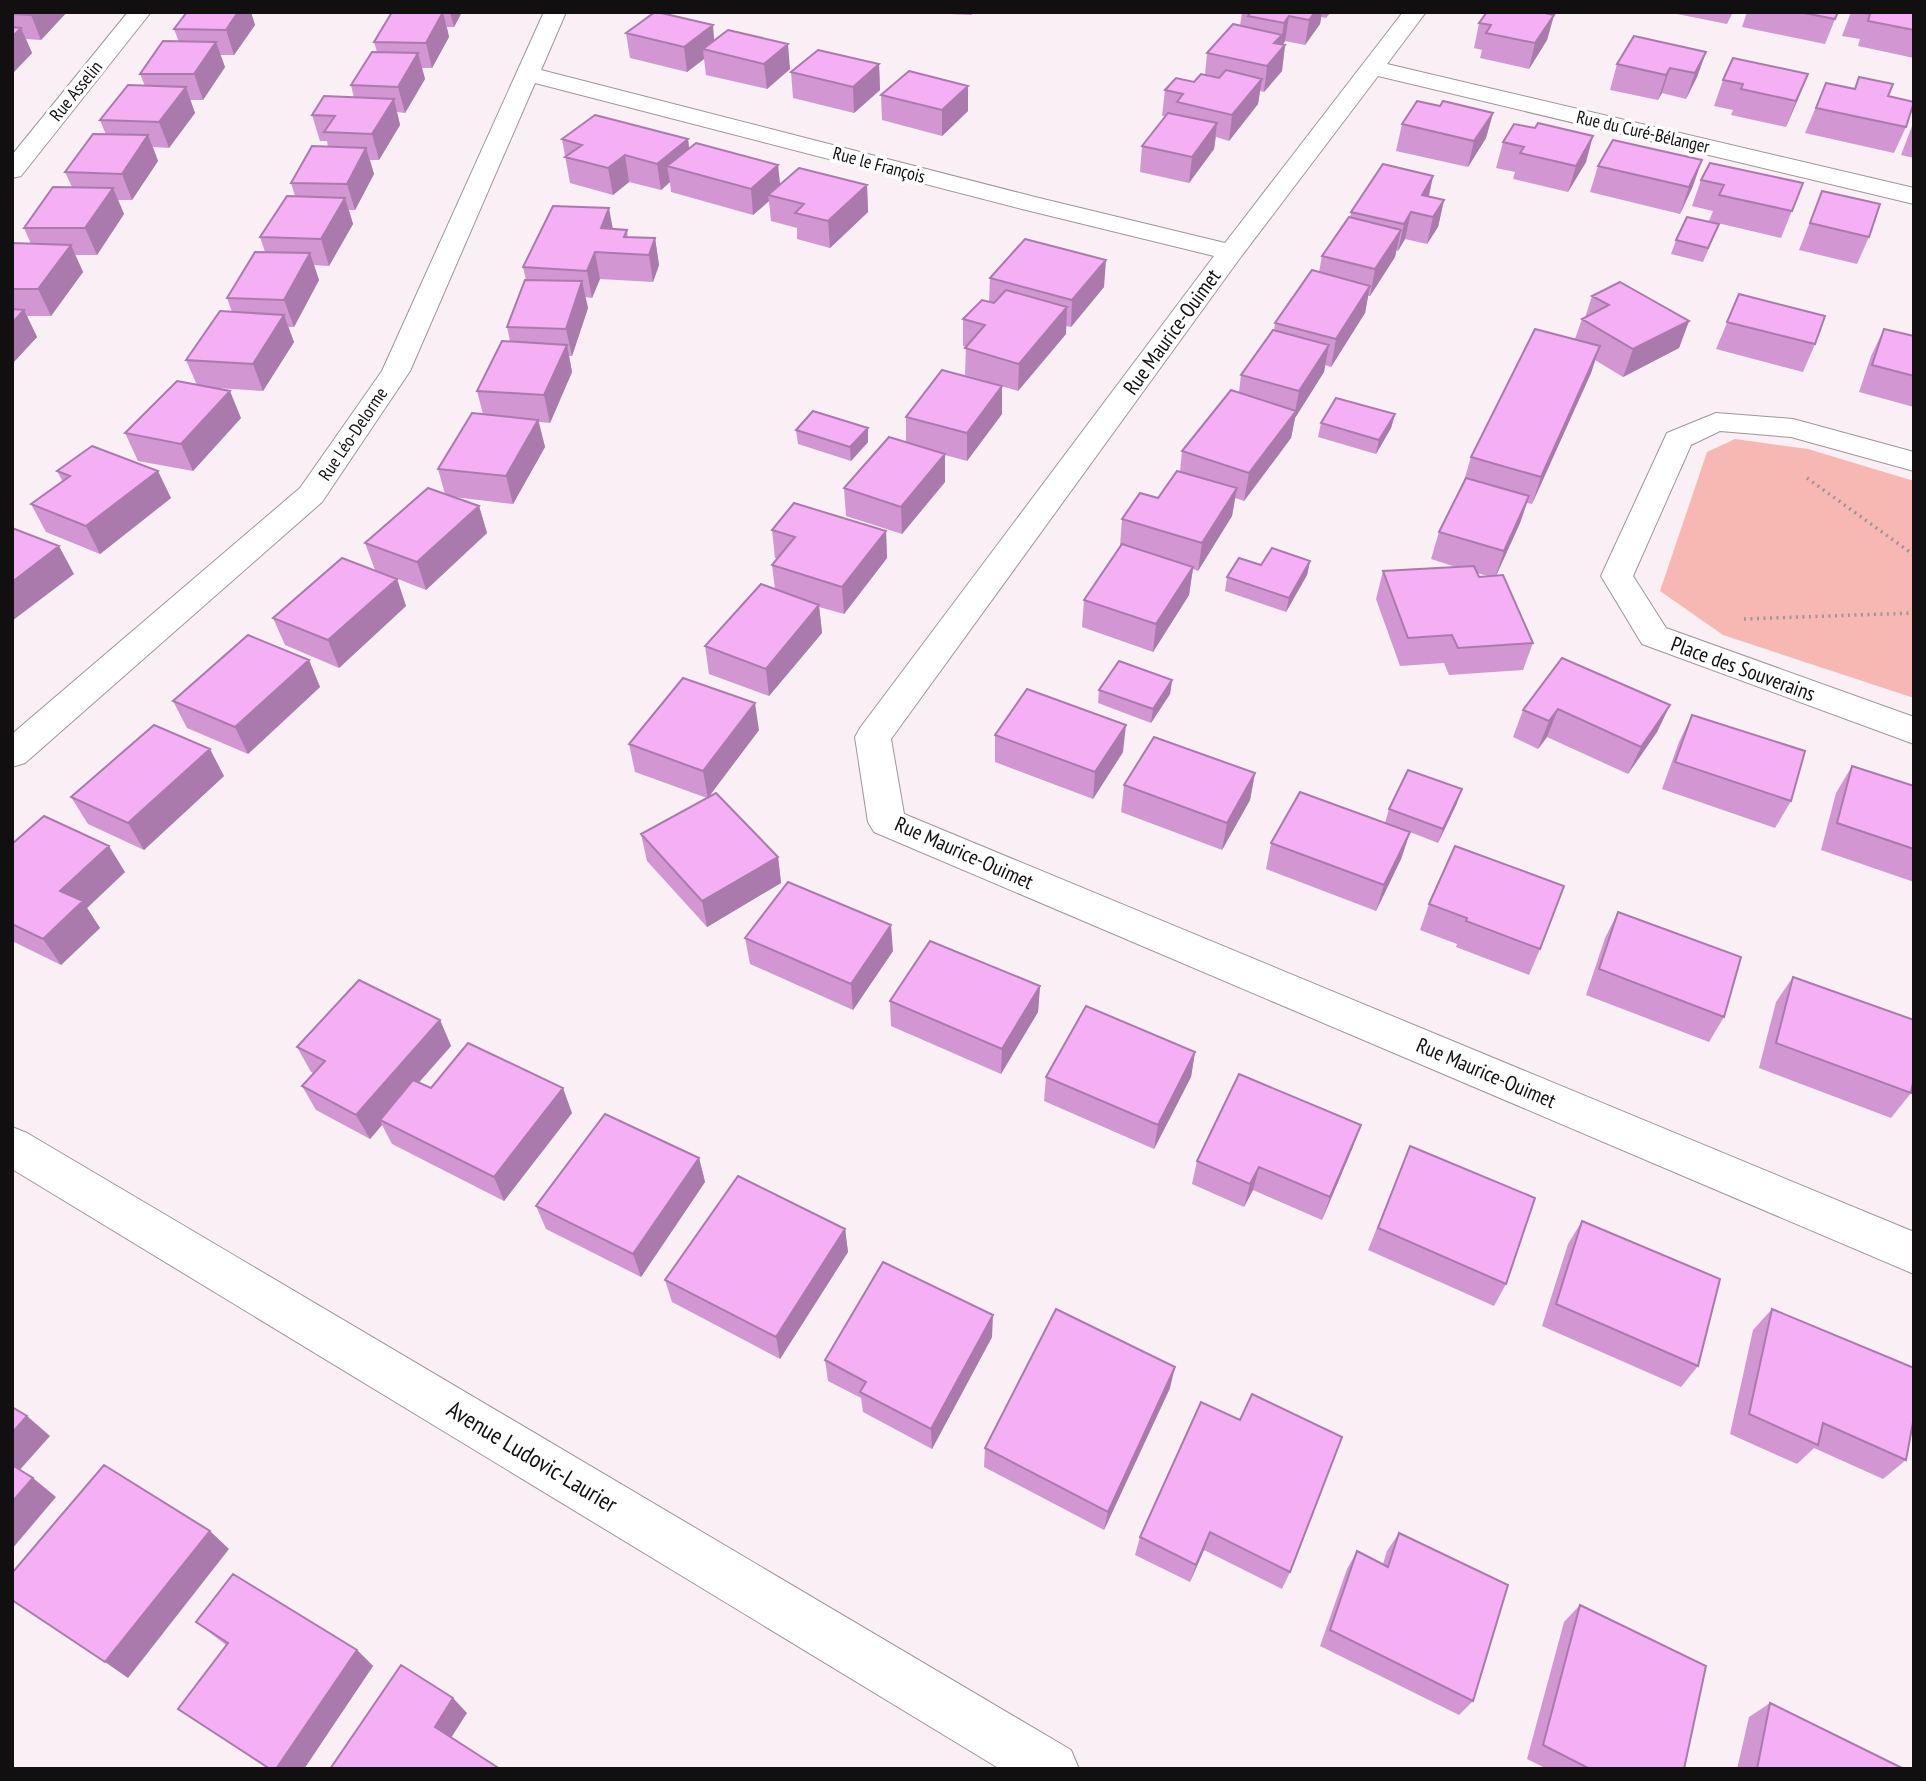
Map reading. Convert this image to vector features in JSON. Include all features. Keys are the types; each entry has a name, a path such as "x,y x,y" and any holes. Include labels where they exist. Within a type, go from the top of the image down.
{"street":[{"name":"Rue Asselin","path":"12,171 140,12"},
{"name":"Rue Léo-Delorme","path":"12,754 311,495 396,370 555,12"},
{"name":"Rue Maurice-Ouimet","path":"1415,12 1231,252 873,737 887,822 1914,1253"},
{"name":"Rue du Curé-Bélanger","path":"1373,68 1914,196"},
{"name":"Rue le François","path":"527,74 1031,204 1231,252"},
{"name":"Place des Souverains","path":"1914,462 1793,428 1716,422 1678,439 1617,576 1654,636 1914,731"},
{"name":"Avenue Ludovic-Laurier","path":"12,1146 1052,1769"}],"path":[{"path":"1807,478 1914,555"},
{"path":"1739,619 1914,613"}],"shaded area":[{"path":"1735,439 1808,449 1914,481 1914,698 1723,635 1660,591 1707,452"}],"building":[{"path":"12,12 33,12 31,15"},
{"path":"187,12 238,12 226,30 174,29"},
{"path":"392,12 443,12 426,43 374,42"},
{"path":"655,12 713,25 684,47 626,33"},
{"path":"1251,12 1315,12 1309,20 1289,16 1284,23 1248,16"},
{"path":"1487,12 1540,12 1554,15 1535,43 1486,33 1491,25 1479,23"},
{"path":"1799,12 1838,12 1835,19"},
{"path":"1859,12 1914,12 1914,30 1868,21 1870,14"},
{"path":"1233,24 1282,35 1274,43 1285,45 1267,66 1207,53"},
{"path":"12,27 21,28 12,37"},
{"path":"728,30 788,44 764,64 703,49"},
{"path":"1634,36 1706,52 1695,73 1670,68 1666,75 1617,64"},
{"path":"163,41 216,42 194,74 140,74"},
{"path":"818,50 879,64 853,87 791,72"},
{"path":"372,52 418,53 398,87 351,85"},
{"path":"1733,58 1808,74 1796,101 1741,89 1743,84 1723,80"},
{"path":"1226,70 1262,79 1232,115 1177,102 1183,94 1165,90 1176,78 1194,82 1201,74 1219,78"},
{"path":"909,71 968,86 942,110 881,95"},
{"path":"1859,77 1893,84 1888,96 1914,102 1906,127 1816,108 1826,83 1855,89"},
{"path":"128,85 186,87 159,122 100,120"},
{"path":"324,96 394,99 372,134 324,132 335,116 312,115"},
{"path":"1417,101 1440,106 1443,101 1493,113 1474,141 1402,124"},
{"path":"1168,113 1217,123 1192,157 1142,146"},
{"path":"595,115 688,139 657,164 625,155 608,168 565,157 582,145 562,139"},
{"path":"1538,123 1593,136 1576,166 1520,153 1524,147 1503,142 1514,124 1535,128"},
{"path":"93,134 148,135 122,174 65,172"},
{"path":"1613,140 1702,160 1689,187 1598,166"},
{"path":"696,143 778,165 751,189 667,166"},
{"path":"312,146 366,148 347,184 291,183"},
{"path":"1710,163 1803,183 1792,211 1719,195 1724,185 1701,180"},
{"path":"1383,164 1433,176 1422,195 1444,200 1433,217 1411,212 1404,224 1351,212"},
{"path":"799,168 867,185 828,221 795,213 804,204 768,195"},
{"path":"53,187 113,188 85,228 24,228"},
{"path":"1822,191 1880,204 1869,237 1810,223"},
{"path":"287,196 345,198 321,239 260,237"},
{"path":"553,206 609,208 601,228 627,230 624,237 655,238 649,255 595,252 587,271 523,267"},
{"path":"1349,217 1401,230 1375,269 1322,256"},
{"path":"1687,217 1719,224 1708,248 1676,240"},
{"path":"1025,239 1106,260 1072,300 990,278"},
{"path":"12,243 71,245 38,289 12,289"},
{"path":"255,252 310,253 284,300 227,298"},
{"path":"1312,270 1370,286 1336,339 1275,323"},
{"path":"525,280 582,281 566,329 507,327"},
{"path":"1620,282 1689,321 1633,349 1582,319 1609,305 1592,296"},
{"path":"1006,290 1067,307 1019,364 965,348 985,325 963,319 982,300 994,303"},
{"path":"1739,294 1825,316 1815,344 1727,322"},
{"path":"12,309 24,310 12,323"},
{"path":"220,311 284,315 253,364 186,360"},
{"path":"1535,329 1600,346 1541,477 1471,457"},
{"path":"1884,329 1914,336 1914,376 1872,365"},
{"path":"1273,330 1329,345 1299,391 1241,375"},
{"path":"502,341 567,345 544,395 477,391"},
{"path":"942,370 1002,386 967,433 906,417"},
{"path":"177,381 230,391 181,444 125,433"},
{"path":"1231,390 1296,411 1249,473 1182,451"},
{"path":"1336,398 1395,414 1379,440 1321,423"},
{"path":"813,411 868,428 850,447 796,430"},
{"path":"472,413 538,420 506,476 438,469"},
{"path":"889,437 945,454 901,507 844,488"},
{"path":"92,446 158,471 86,526 31,504 70,476 57,471"},
{"path":"1177,471 1237,488 1202,543 1122,519 1140,493 1158,498"},
{"path":"1466,478 1529,496 1504,551 1439,532"},
{"path":"428,488 479,506 417,562 365,543"},
{"path":"794,503 886,531 842,587 772,565 795,537 772,530"},
{"path":"12,528 59,546 12,582"},
{"path":"1122,544 1193,567 1156,624 1084,600"},
{"path":"1272,548 1310,561 1289,598 1227,577 1239,558 1261,565"},
{"path":"342,558 397,579 328,640 273,618"},
{"path":"1474,566 1479,577 1503,575 1533,643 1458,648 1452,635 1408,638 1383,571"},
{"path":"761,584 819,605 766,669 705,646"},
{"path":"248,635 309,660 235,727 173,701"},
{"path":"1562,658 1670,705 1641,747 1558,709 1549,721 1523,710"},
{"path":"1119,661 1172,680 1153,709 1099,690"},
{"path":"683,678 755,703 703,771 629,744"},
{"path":"1027,689 1126,725 1095,772 995,735"},
{"path":"1692,715 1805,751 1791,801 1675,762"},
{"path":"154,725 210,749 128,823 71,797"},
{"path":"1154,737 1255,773 1227,823 1124,785"},
{"path":"1852,766 1914,786 1914,849 1837,823"},
{"path":"1408,770 1462,789 1443,829 1389,809"},
{"path":"1300,792 1410,832 1384,885 1271,843"},
{"path":"716,793 778,857 702,901 641,834"},
{"path":"44,816 109,846 60,891 83,901 43,939 12,924 12,844"},
{"path":"1455,846 1564,886 1540,949 1429,904"},
{"path":"788,882 891,925 851,984 745,938"},
{"path":"1618,912 1741,957 1724,1017 1599,969"},
{"path":"930,941 1040,986 1002,1049 890,1001"},
{"path":"1793,977 1914,1020 1914,1078 1911,1093 1776,1043"},
{"path":"359,980 440,1020 356,1115 302,1086 325,1061 297,1047"},
{"path":"1086,1006 1195,1052 1158,1125 1046,1077"},
{"path":"468,1043 563,1088 494,1177 380,1120 413,1080 431,1088"},
{"path":"1239,1074 1361,1125 1330,1197 1259,1167 1250,1184 1197,1161"},
{"path":"605,1114 699,1158 633,1254 536,1206"},
{"path":"1410,1146 1535,1198 1506,1284 1378,1228"},
{"path":"738,1176 845,1229 776,1337 665,1280"},
{"path":"1582,1221 1720,1279 1698,1366 1556,1304"},
{"path":"883,1262 993,1315 931,1429 860,1392 866,1382 825,1360"},
{"path":"1056,1309 1175,1367 1108,1512 985,1448"},
{"path":"1772,1309 1914,1368 1914,1417 1906,1460 1823,1423 1818,1445 1749,1414"},
{"path":"1252,1394 1342,1437 1290,1572 1210,1532 1196,1565 1140,1537 1201,1402 1240,1420"},
{"path":"12,1407 27,1416 12,1433"},
{"path":"12,1465 33,1478 12,1502"},
{"path":"104,1465 210,1531 105,1662 12,1600 12,1573"},
{"path":"1399,1533 1508,1585 1473,1701 1330,1630 1357,1551 1388,1567"},
{"path":"233,1574 357,1650 276,1769 270,1769 178,1709 228,1643 196,1622"},
{"path":"1580,1605 1706,1666 1684,1769 1590,1769 1543,1745"},
{"path":"401,1665 453,1698 435,1727 500,1769 330,1769"},
{"path":"1770,1703 1904,1769 1757,1769"}]}
